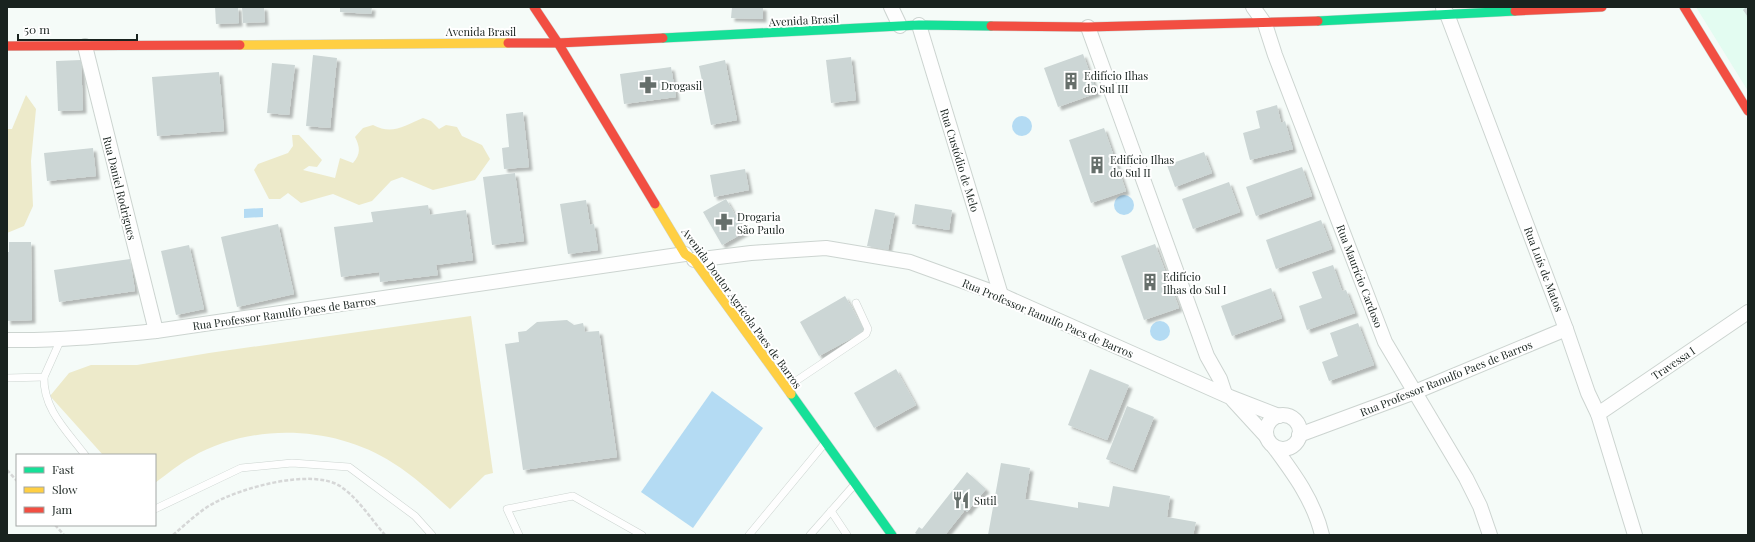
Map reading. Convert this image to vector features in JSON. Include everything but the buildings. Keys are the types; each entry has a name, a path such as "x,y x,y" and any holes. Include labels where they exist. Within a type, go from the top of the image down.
{"street":[{"name":"Avenida Doutor Agrícola Paes de Barros","path":"534,7 558,43 689,257 892,535"},
{"path":"891,7 900,26"},
{"name":"Rua Maurício Cardoso","path":"1253,7 1265,24 1275,55 1385,342 1466,478 1480,506 1490,535"},
{"name":"Avenida Brasil","path":"7,46 558,43 918,25 1088,27 1265,24 1445,10 1602,7"},
{"path":"1684,7 1748,111"},
{"name":"Rua Luís de Matos","path":"1445,10 1566,329 1588,393 1598,414 1635,535"},
{"name":"Rua Custódio de Melo","path":"918,25 1001,295"},
{"path":"1088,27 1207,356 1227,395"},
{"name":"Rua Daniel Rodrigues","path":"85,46 156,331"},
{"name":"Rua Professor Ranulfo Paes de Barros","path":"7,340 61,339 156,331 560,273 689,257 826,248 910,262 1001,295 1227,395 1285,417 1326,425"},
{"name":"Travessa I","path":"1598,414 1748,312"},
{"name":"Rua Professor Ranulfo Paes de Barros","path":"1296,441 1326,425 1415,392 1566,329"},
{"path":"1200,383 1204,374 1207,356"},
{"name":"Rua Professor Ranulfo Paes de Barros","path":"1227,395 1270,441"},
{"path":"1299,480 1296,441 1297,423 1285,417 1268,423 1266,430 1270,441 1299,480 1318,521 1322,535"},
{"path":"1270,441 1286,449 1296,441"}],"lane":[{"path":"785,388 866,334 868,329 856,303"},
{"path":"61,339 44,377 44,391 52,412 84,454"},
{"path":"7,378 44,377"},
{"path":"749,535 825,443"},
{"path":"156,509 241,468 292,463 349,467 415,516 432,535"},
{"path":"810,535 855,483"},
{"path":"519,535 507,509 573,496 642,535"},
{"path":"831,511 847,535"}],"path":[{"path":"7,470 16,480"},
{"path":"173,535 204,508 237,492 294,479 319,480 339,486 354,498 385,535"},
{"path":"56,526 64,535"}],"shaded area":[{"path":"1696,7 1748,7 1748,91"},
{"path":"26,95 36,109 31,161 33,206 24,226 7,233 7,129 12,129"},
{"path":"423,118 431,121 439,129 446,125 457,127 462,136 482,145 490,159 475,180 433,190 402,177 391,181 372,201 359,205 333,194 301,203 288,193 280,199 269,199 254,170 258,164 288,153 293,146 292,135 299,135 322,160 317,167 309,166 303,170 335,178 340,158 353,163 357,157 359,147 355,137 363,128 373,125 386,129 398,128"},
{"path":"471,316 493,473 485,475 450,509 408,473 370,451 346,442 320,436 294,433 267,434 241,438 216,446 187,460 156,482 156,454 102,454 50,396 69,373 91,365 137,365 209,353"}],"water":[{"path":"1018,116 1026,116 1032,122 1032,130 1026,136 1018,136 1012,130 1012,122"},
{"path":"1120,195 1128,195 1134,201 1134,209 1128,215 1120,215 1114,209 1114,201"},
{"path":"263,208 263,217 244,218 244,209"},
{"path":"1156,321 1164,321 1170,327 1170,335 1164,341 1156,341 1150,335 1150,327"},
{"path":"712,391 763,428 693,528 641,492"}],"traffic: fast":[{"path":"1318,21 1515,11"},
{"path":"663,38 919,25 991,26"},
{"path":"791,394 892,535"}],"traffic: slow":[{"path":"240,45 508,43"},
{"path":"655,204 685,254 694,260 791,394"}],"traffic: jam":[{"path":"534,7 558,43 655,204"},
{"path":"1515,11 1602,7"},
{"path":"1684,7 1748,111"},
{"path":"991,26 1088,27 1318,21"},
{"path":"508,43 558,43 663,38"},
{"path":"7,46 240,45"}],"place":[{"name":"Edifício Ilhas do Sul III","path":"1071,81"},
{"name":"Drogasil","path":"648,85"},
{"name":"Edifício Ilhas do Sul II","path":"1097,165"},
{"name":"Drogaria São Paulo","path":"724,222"},
{"name":"Edifício Ilhas do Sul I","path":"1150,282"},
{"name":"Sutil","path":"961,500"}]}
